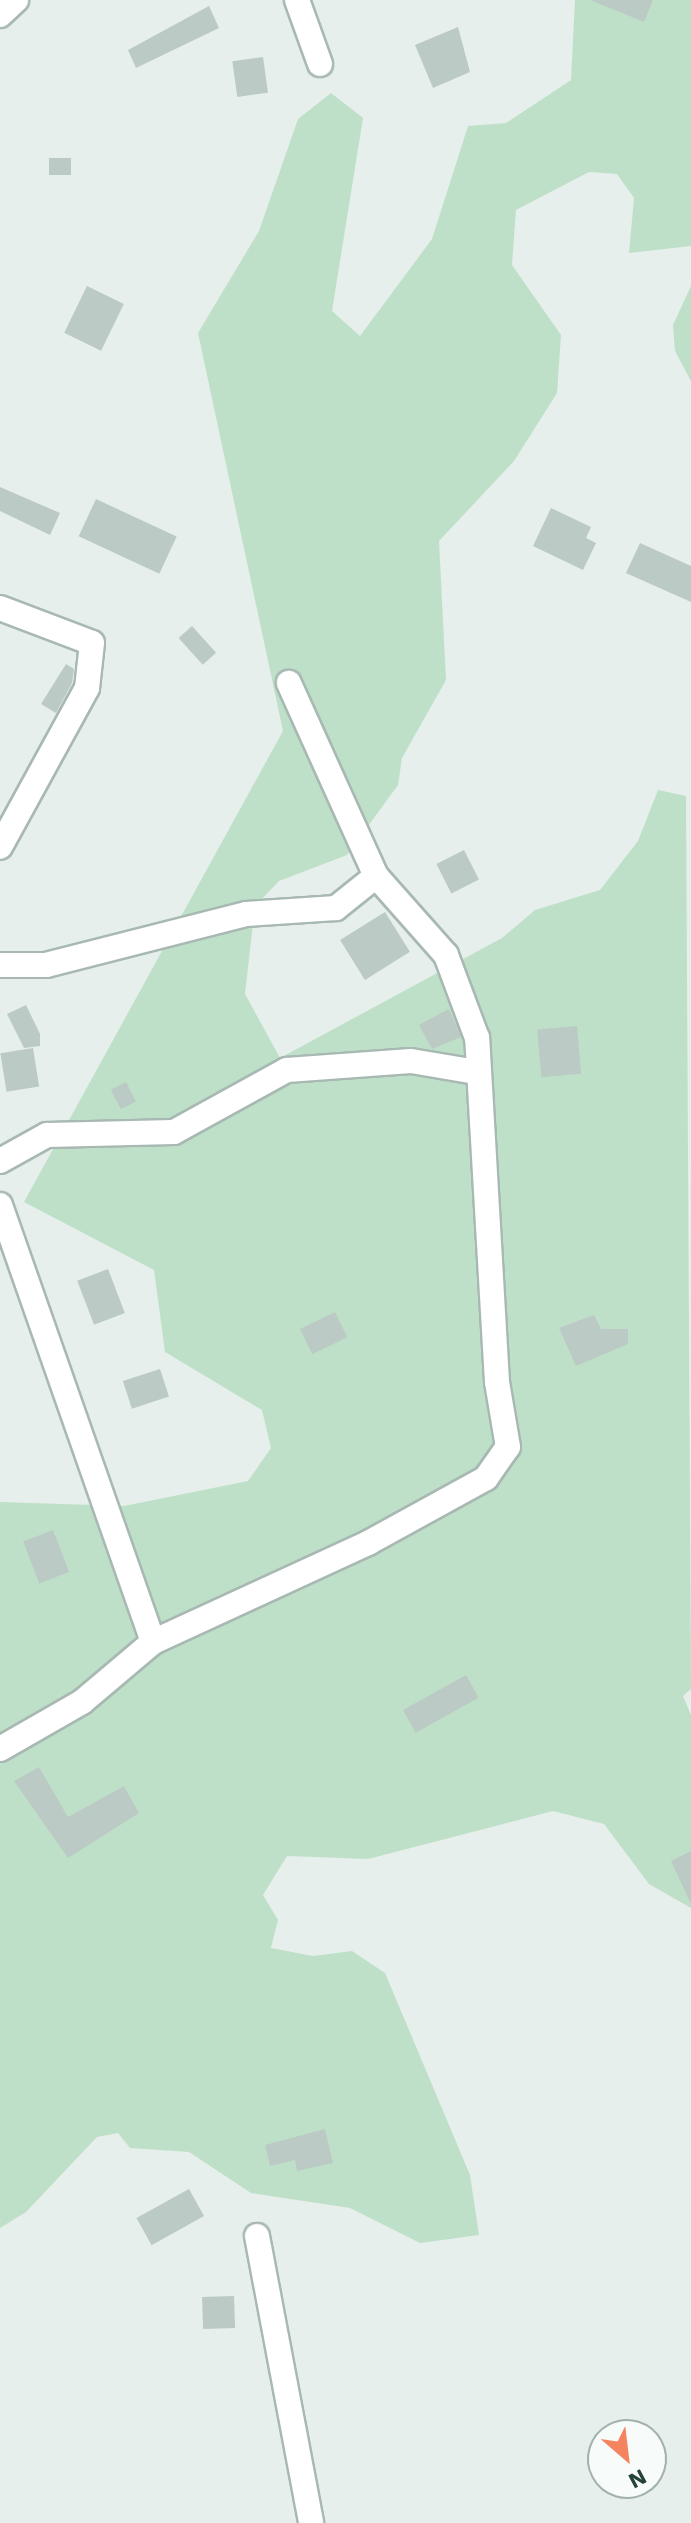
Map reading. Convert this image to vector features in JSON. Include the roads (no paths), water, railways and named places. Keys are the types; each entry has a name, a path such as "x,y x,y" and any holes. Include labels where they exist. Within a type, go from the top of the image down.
{"street":[{"path":"0,15 16,0"},
{"path":"297,0 320,64"},
{"path":"0,608 92,643 87,688 0,847"},
{"path":"0,1749 82,1702 153,1642 368,1543 473,1486 508,1447 497,1382 477,1038 446,955 376,876 289,683"},
{"path":"0,965 46,965 246,914 336,908 376,876"},
{"path":"0,1161 47,1135 174,1132 287,1070 411,1061 477,1072"},
{"path":"0,1205 153,1642"},
{"path":"257,2236 311,2523"}]}
